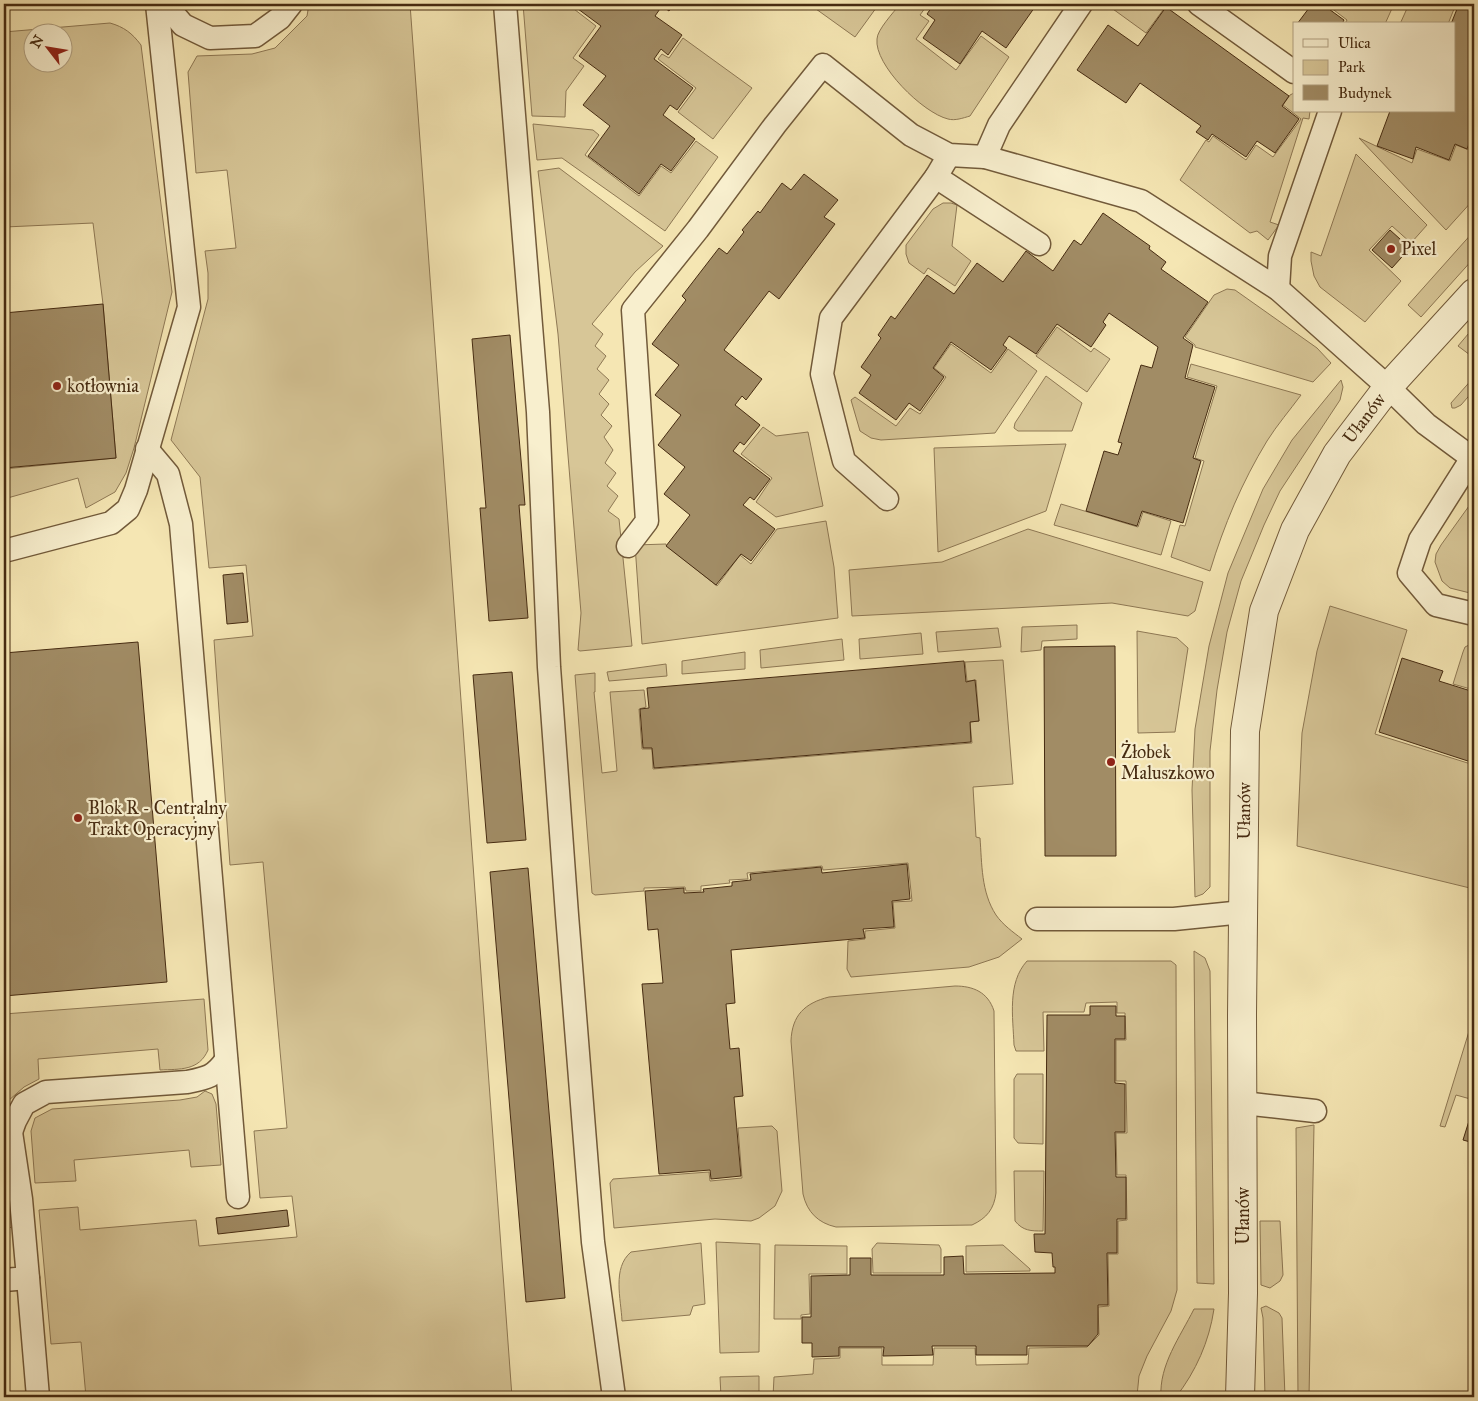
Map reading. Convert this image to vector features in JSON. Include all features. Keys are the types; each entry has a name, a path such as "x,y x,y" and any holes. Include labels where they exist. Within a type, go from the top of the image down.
{"street":[{"name":"Ułanów","path":"1240,1397 1243,1284 1242,1016 1245,731 1264,611 1295,530 1337,454 1388,387 1474,293"}],"lane":[{"path":"4,551 111,523 128,509 136,490 188,307 157,4"},
{"path":"165,4 183,25 210,38 255,36 280,18 291,4"},
{"path":"505,4 538,412 549,667 567,915 593,1242 614,1397"},
{"path":"985,157 999,124 1081,4"},
{"path":"1200,4 1293,71"},
{"path":"628,546 647,521 633,310 698,229 775,125 823,66 910,135 950,155 985,157 1140,201 1278,289 1388,387 1426,424 1473,457 1420,540 1409,573 1436,605 1474,614"},
{"path":"1278,289 1280,256 1330,112"},
{"path":"887,499 844,461 822,374 831,318 950,155"},
{"path":"936,176 1039,244"},
{"path":"147,449 168,474 181,524 238,1197"},
{"path":"1037,919 1174,918 1243,912"},
{"path":"38,1397 21,1198 8,1128 15,1121 24,1104 46,1092 188,1082 209,1077 216,1073 226,1060"},
{"path":"1243,1103 1315,1111"},
{"path":"4,1280 28,1278"}],"green space":[{"path":"309,4 410,4 512,1397 86,1397 81,1342 51,1344 39,1210 78,1207 80,1230 196,1220 199,1246 297,1237 292,1196 260,1198 254,1131 287,1128 263,862 230,865 214,640 253,636 246,565 209,568 200,477 171,440 208,299 208,273 205,251 236,248 227,170 196,173 188,72 197,56 252,54 275,48 307,16"},
{"path":"523,4 571,4 570,6 596,26 573,58 584,66 566,91 565,117 532,116"},
{"path":"820,4 879,4 855,37 816,9"},
{"path":"900,4 928,4 920,15 929,21 916,39 956,70 981,36 1009,57 970,116 951,120 926,108 902,87 883,62 878,50 878,35"},
{"path":"1106,4 1165,4 1166,6 1146,33"},
{"path":"1326,4 1394,4 1386,22 1346,22 1347,20"},
{"path":"1409,4 1456,4 1449,22 1401,22"},
{"path":"110,23 119,26 141,45 172,292 134,448 126,473 115,492 86,508 78,478 4,499 4,469 116,458 103,304 93,223 5,227 4,32 22,30 22,72 72,72 72,26"},
{"path":"683,38 752,88 713,139 678,112 696,88 658,59 662,54 669,58"},
{"path":"1293,94 1293,112 1310,112 1309,119 1303,118 1270,222 1279,225 1268,240 1257,231 1250,233 1180,180 1206,140 1209,142 1213,136 1246,160 1256,145 1273,157 1301,119 1283,105"},
{"path":"533,124 593,130 599,135 585,155 639,196 661,166 671,173 696,141 718,157 665,231 562,158 537,160"},
{"path":"1474,134 1474,199 1446,230 1359,138 1412,163 1417,149 1450,161 1456,145 1469,150"},
{"path":"1356,154 1427,225 1411,243 1392,226 1369,250 1401,281 1365,322 1320,287 1314,276 1311,261 1311,252 1321,256"},
{"path":"559,168 663,246 635,272 592,324 603,334 595,346 606,356 597,369 609,380 599,394 609,404 601,415 612,426 604,437 613,450 605,463 616,473 607,486 618,496 608,511 619,519 632,646 578,650 581,613 558,334 538,171"},
{"path":"943,203 957,205 952,246 971,261 955,286 928,268 924,274 909,263 906,254 906,245 933,209"},
{"path":"1474,231 1474,258 1421,317 1408,305"},
{"path":"1227,289 1235,290 1317,348 1331,363 1313,382 1195,347 1185,337 1214,295"},
{"path":"1057,327 1091,352 1094,348 1110,359 1087,392 1036,356"},
{"path":"1474,327 1474,358 1458,346"},
{"path":"951,344 991,373 1008,349 1037,371 995,433 881,440 871,438 860,431 851,400 855,397 896,426 910,408 920,414 946,377 934,368"},
{"path":"1191,364 1301,395 1258,456 1228,520 1210,571 1171,557 1180,525 1185,526 1204,461 1195,458 1217,386 1187,377"},
{"path":"1046,376 1082,403 1072,431 1018,431 1014,428 1015,423"},
{"path":"1474,377 1474,390 1461,405 1452,408 1451,403"},
{"path":"1341,380 1343,387 1340,400 1280,491 1241,581 1227,632 1217,690 1210,751 1210,887 1203,894 1195,897 1192,790 1195,729 1209,646 1228,573 1263,489 1292,440"},
{"path":"763,427 776,436 808,432 823,506 776,517 756,502 772,478 741,454"},
{"path":"1066,444 1046,511 938,552 934,448"},
{"path":"1474,499 1474,594 1450,588 1442,581 1435,562 1436,554 1441,545"},
{"path":"1061,504 1138,527 1143,512 1171,521 1161,555 1054,525"},
{"path":"826,521 834,567 838,618 642,644 635,545 666,544 717,586 740,555 751,564 777,529"},
{"path":"1028,529 1203,582 1195,611 1188,616 1112,603 852,616 849,570 942,562"},
{"path":"1330,606 1407,630 1375,734 1474,765 1474,889 1297,846 1302,733 1317,651"},
{"path":"1077,625 1077,639 1042,641 1041,650 1021,652 1022,627"},
{"path":"998,628 1001,647 938,652 936,632"},
{"path":"1137,631 1177,638 1188,648 1175,732 1138,733"},
{"path":"921,633 923,654 860,659 859,639"},
{"path":"842,639 844,660 761,668 760,650"},
{"path":"1469,645 1474,646 1474,690 1453,684 1465,647"},
{"path":"745,652 745,669 682,674 682,661"},
{"path":"1003,660 1013,784 973,787 976,837 980,838 983,878 987,897 999,919 1022,939 999,957 969,967 851,977 847,969 848,941 865,939 865,931 895,928 893,902 912,901 908,863 823,870 822,866 747,873 748,879 729,880 730,883 701,886 701,891 686,891 685,887 644,888 644,891 595,895 592,893 575,675 595,673 594,692 602,773 617,771 610,692 644,690 646,707 639,709 642,749 652,749 653,769 972,743 970,722 979,721 976,680 967,681 965,662"},
{"path":"666,664 667,676 609,681 607,672"},
{"path":"1194,951 1205,958 1210,971 1214,1284 1197,1283"},
{"path":"1027,961 1171,961 1176,965 1177,1290 1171,1311 1147,1356 1139,1376 1137,1396 773,1397 774,1377 813,1374 814,1359 840,1358 840,1348 882,1348 882,1365 933,1365 934,1348 975,1348 976,1365 1028,1364 1029,1348 1087,1347 1099,1335 1098,1307 1109,1306 1108,1254 1118,1254 1118,1221 1127,1220 1126,1175 1117,1175 1116,1133 1127,1133 1126,1081 1116,1081 1116,1040 1126,1040 1125,1013 1117,1013 1117,1002 1086,1003 1084,1012 1043,1012 1044,1051 1016,1051 1013,1023 1014,990 1016,979"},
{"path":"955,986 968,987 979,991 988,999 994,1011 996,1193 994,1204 986,1216 972,1225 836,1227 824,1223 810,1211 803,1194 791,1041 797,1017 813,1003 829,997"},
{"path":"204,999 208,1050 200,1062 188,1068 160,1070 158,1049 38,1059 39,1079 24,1087 8,1101 4,1097 4,1014"},
{"path":"1474,1015 1474,1100 1456,1095 1445,1127 1440,1126"},
{"path":"1017,1074 1043,1074 1043,1144 1018,1143 1014,1138 1014,1079"},
{"path":"205,1091 212,1094 216,1104 221,1165 191,1167 189,1150 74,1160 76,1181 35,1183 31,1131 35,1118 52,1109 180,1100 197,1097"},
{"path":"1314,1125 1309,1397 1298,1397 1296,1128"},
{"path":"772,1126 777,1131 782,1191 775,1206 759,1218 751,1221 715,1219 614,1228 610,1183 613,1179 709,1172 710,1181 742,1178 738,1128"},
{"path":"4,1145 16,1227 4,1228"},
{"path":"1014,1171 1044,1171 1043,1231 1028,1230 1021,1227 1015,1221"},
{"path":"1260,1221 1280,1221 1283,1275 1280,1281 1270,1288 1261,1285"},
{"path":"716,1242 760,1244 759,1352 720,1353"},
{"path":"701,1243 705,1304 693,1306 690,1315 622,1321 619,1294 621,1266 631,1252"},
{"path":"877,1243 939,1245 941,1249 941,1273 873,1273 872,1249"},
{"path":"775,1245 847,1246 847,1274 809,1274 810,1314 801,1315 801,1319 774,1319"},
{"path":"1003,1245 1030,1271 966,1272 966,1246"},
{"path":"1266,1306 1279,1313 1282,1318 1285,1397 1265,1397 1263,1318 1261,1308"},
{"path":"1194,1309 1214,1309 1209,1333 1201,1356 1190,1377 1176,1397 1161,1397 1161,1385 1167,1362"},
{"path":"759,1376 759,1397 721,1397 720,1377"}],"building":[{"path":"576,4 674,4 669,11 662,6 655,16 682,35 668,55 661,49 654,59 693,88 677,110 670,105 663,115 695,139 671,171 661,164 639,194 588,156 610,126 583,105 606,76 579,56 601,26 574,6"},
{"path":"934,4 1037,4 1006,48 982,31 960,64 923,38 935,20 927,14"},
{"path":"1312,4 1322,4 1344,20 1343,22 1298,22"},
{"path":"1459,4 1474,4 1474,131 1467,149 1455,144 1449,160 1416,147 1413,159 1377,146 1390,112 1456,112 1456,22 1452,22"},
{"path":"1166,7 1289,96 1282,106 1299,119 1275,153 1257,141 1246,157 1212,134 1208,140 1196,132 1201,126 1140,83 1126,103 1077,70 1108,25 1138,46"},
{"path":"804,174 838,200 824,217 835,224 779,299 769,291 724,350 762,379 746,400 742,396 735,405 760,425 744,445 740,442 733,451 770,479 754,500 750,497 743,505 775,529 751,561 741,554 716,585 666,546 690,515 664,494 685,467 658,445 681,415 655,395 679,365 652,344 686,300 682,296 719,248 727,254 744,232 742,230 758,211 760,213 782,183 791,190"},
{"path":"1103,213 1150,246 1149,249 1166,262 1161,269 1208,302 1183,338 1193,345 1185,378 1215,387 1193,458 1201,461 1183,523 1142,511 1137,526 1086,511 1104,451 1118,455 1122,443 1118,442 1141,365 1152,368 1158,347 1109,313 1103,322 1106,325 1091,347 1057,324 1036,354 1009,336 1003,345 1007,348 991,370 951,342 933,368 944,377 920,411 909,403 896,420 859,393 871,375 861,367 881,338 878,335 891,316 895,319 927,275 954,294 977,263 1003,282 1026,251 1053,271 1074,240 1081,245"},
{"path":"1390,230 1410,248 1392,268 1372,250"},
{"name":"kotłownia","path":"103,304 116,458 4,468 4,313"},
{"path":"510,335 525,505 519,505 528,618 489,621 480,508 486,508 472,339"},
{"path":"243,573 248,622 227,624 223,575"},
{"name":"Blok R - Centralny Trakt Operacyjny","path":"138,642 167,982 4,996 4,653"},
{"path":"1115,646 1116,856 1045,856 1044,647"},
{"path":"1402,658 1443,671 1439,681 1474,692 1474,763 1379,732"},
{"path":"964,661 966,682 975,680 979,721 970,722 971,742 654,768 652,748 643,748 640,709 649,708 647,688"},
{"path":"512,672 526,840 487,843 473,675"},
{"path":"907,864 910,899 892,901 894,927 863,929 865,938 731,950 735,1003 726,1004 730,1049 739,1048 743,1096 734,1097 741,1176 711,1179 710,1170 659,1174 642,984 663,983 658,929 648,930 645,891 684,888 684,893 704,892 703,889 732,886 732,882 751,880 750,874 821,867 822,873"},
{"path":"528,868 565,1298 526,1302 490,872"},
{"path":"1090,1006 1116,1006 1116,1016 1125,1016 1125,1039 1115,1039 1115,1083 1125,1084 1125,1132 1115,1132 1116,1177 1126,1177 1126,1219 1117,1219 1117,1253 1107,1253 1108,1305 1098,1305 1098,1334 1088,1346 1027,1346 1027,1355 976,1355 976,1346 932,1346 933,1355 883,1356 884,1347 839,1347 839,1356 812,1357 812,1343 802,1343 802,1317 811,1317 811,1276 850,1275 850,1258 871,1258 871,1275 944,1275 944,1257 963,1256 964,1274 1055,1273 1052,1253 1035,1252 1034,1234 1045,1234 1047,1015 1090,1015"},
{"path":"1474,1105 1474,1143 1463,1140"},
{"path":"287,1210 289,1226 218,1234 216,1218"}],"place":[{"name":"Pixel","path":"1391,249"},
{"name":"kotłownia","path":"57,386"},
{"name":"Żłobek Maluszkowo","path":"1111,762"},
{"name":"Blok R - Centralny Trakt Operacyjny","path":"78,818"}]}
